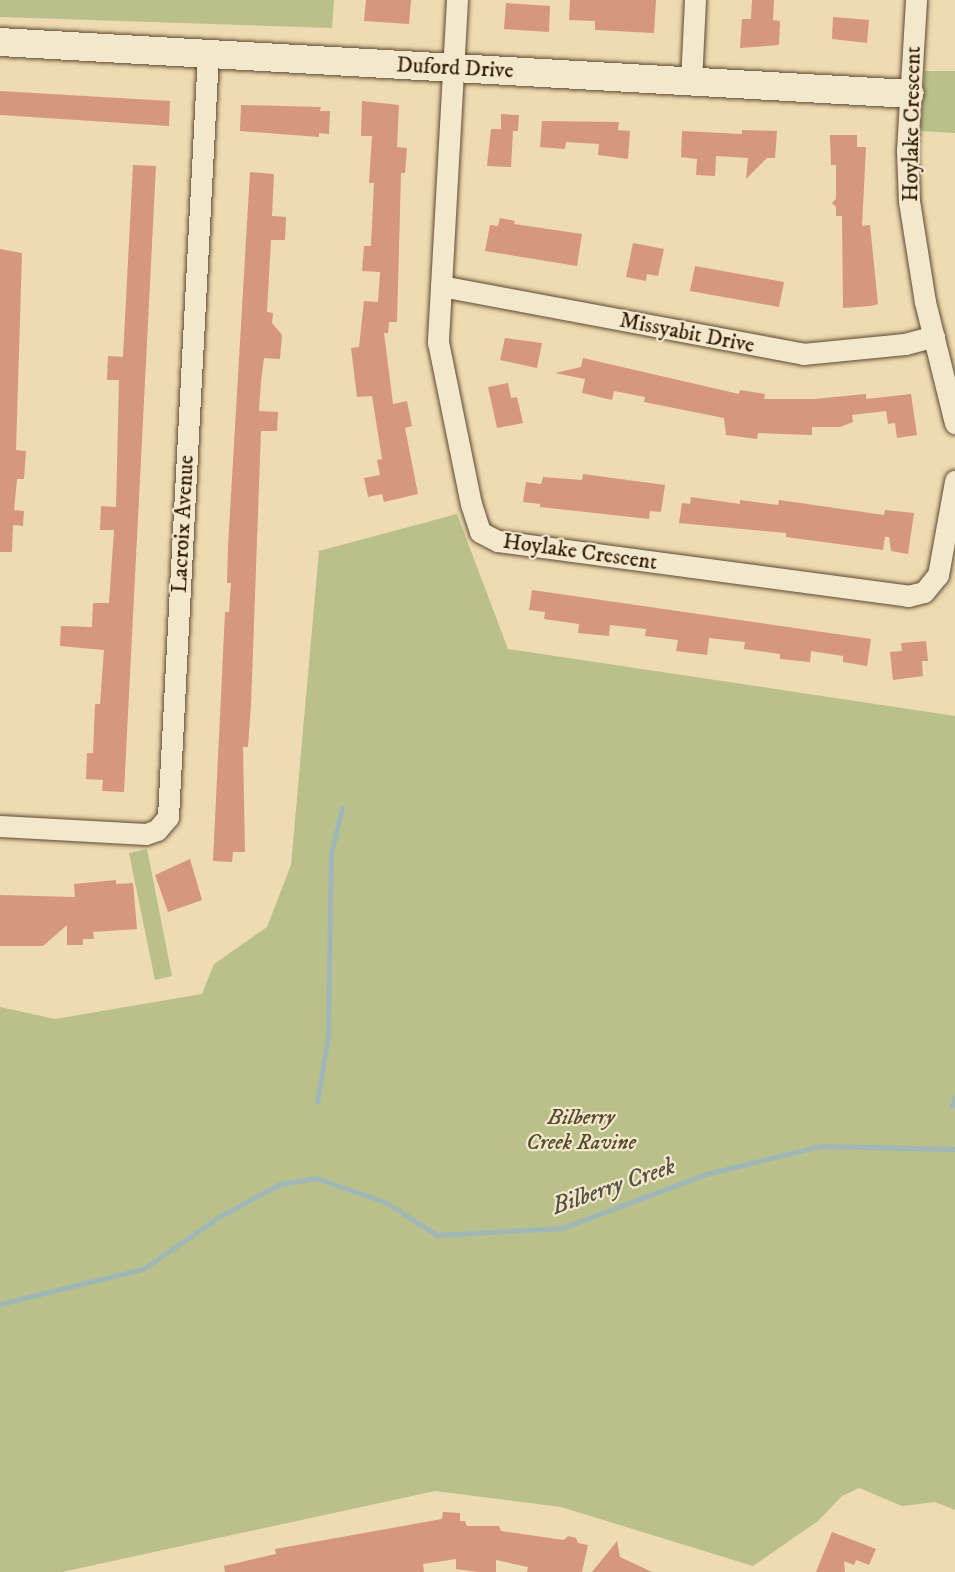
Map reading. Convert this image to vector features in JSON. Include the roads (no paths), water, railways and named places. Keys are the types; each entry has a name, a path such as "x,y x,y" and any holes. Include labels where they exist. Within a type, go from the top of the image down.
{"street":[{"name":"Hoylake Crescent","path":"457,0 438,342 473,514 480,532 489,539 908,596 924,592 938,575 955,481"},
{"path":"691,82 695,0"},
{"name":"Hoylake Crescent","path":"916,0 910,94 909,201 934,336 955,423"},
{"name":"Duford Drive","path":"0,42 910,94"},
{"name":"Lacroix Avenue","path":"0,826 147,834 164,825 168,817 207,55"},
{"name":"Missyabit Drive","path":"441,286 803,354 905,344 934,336"}],"waterway":[{"path":"317,1102 328,1036 331,854 342,808"},
{"path":"952,1106 955,1097"},
{"name":"Bilberry Creek","path":"0,1304 143,1269 222,1215 280,1184 316,1178 385,1202 437,1235 562,1228 706,1174 820,1146 955,1149"}],"park label":[{"name":"Bilberry Creek Ravine","path":"581,1130"}]}
